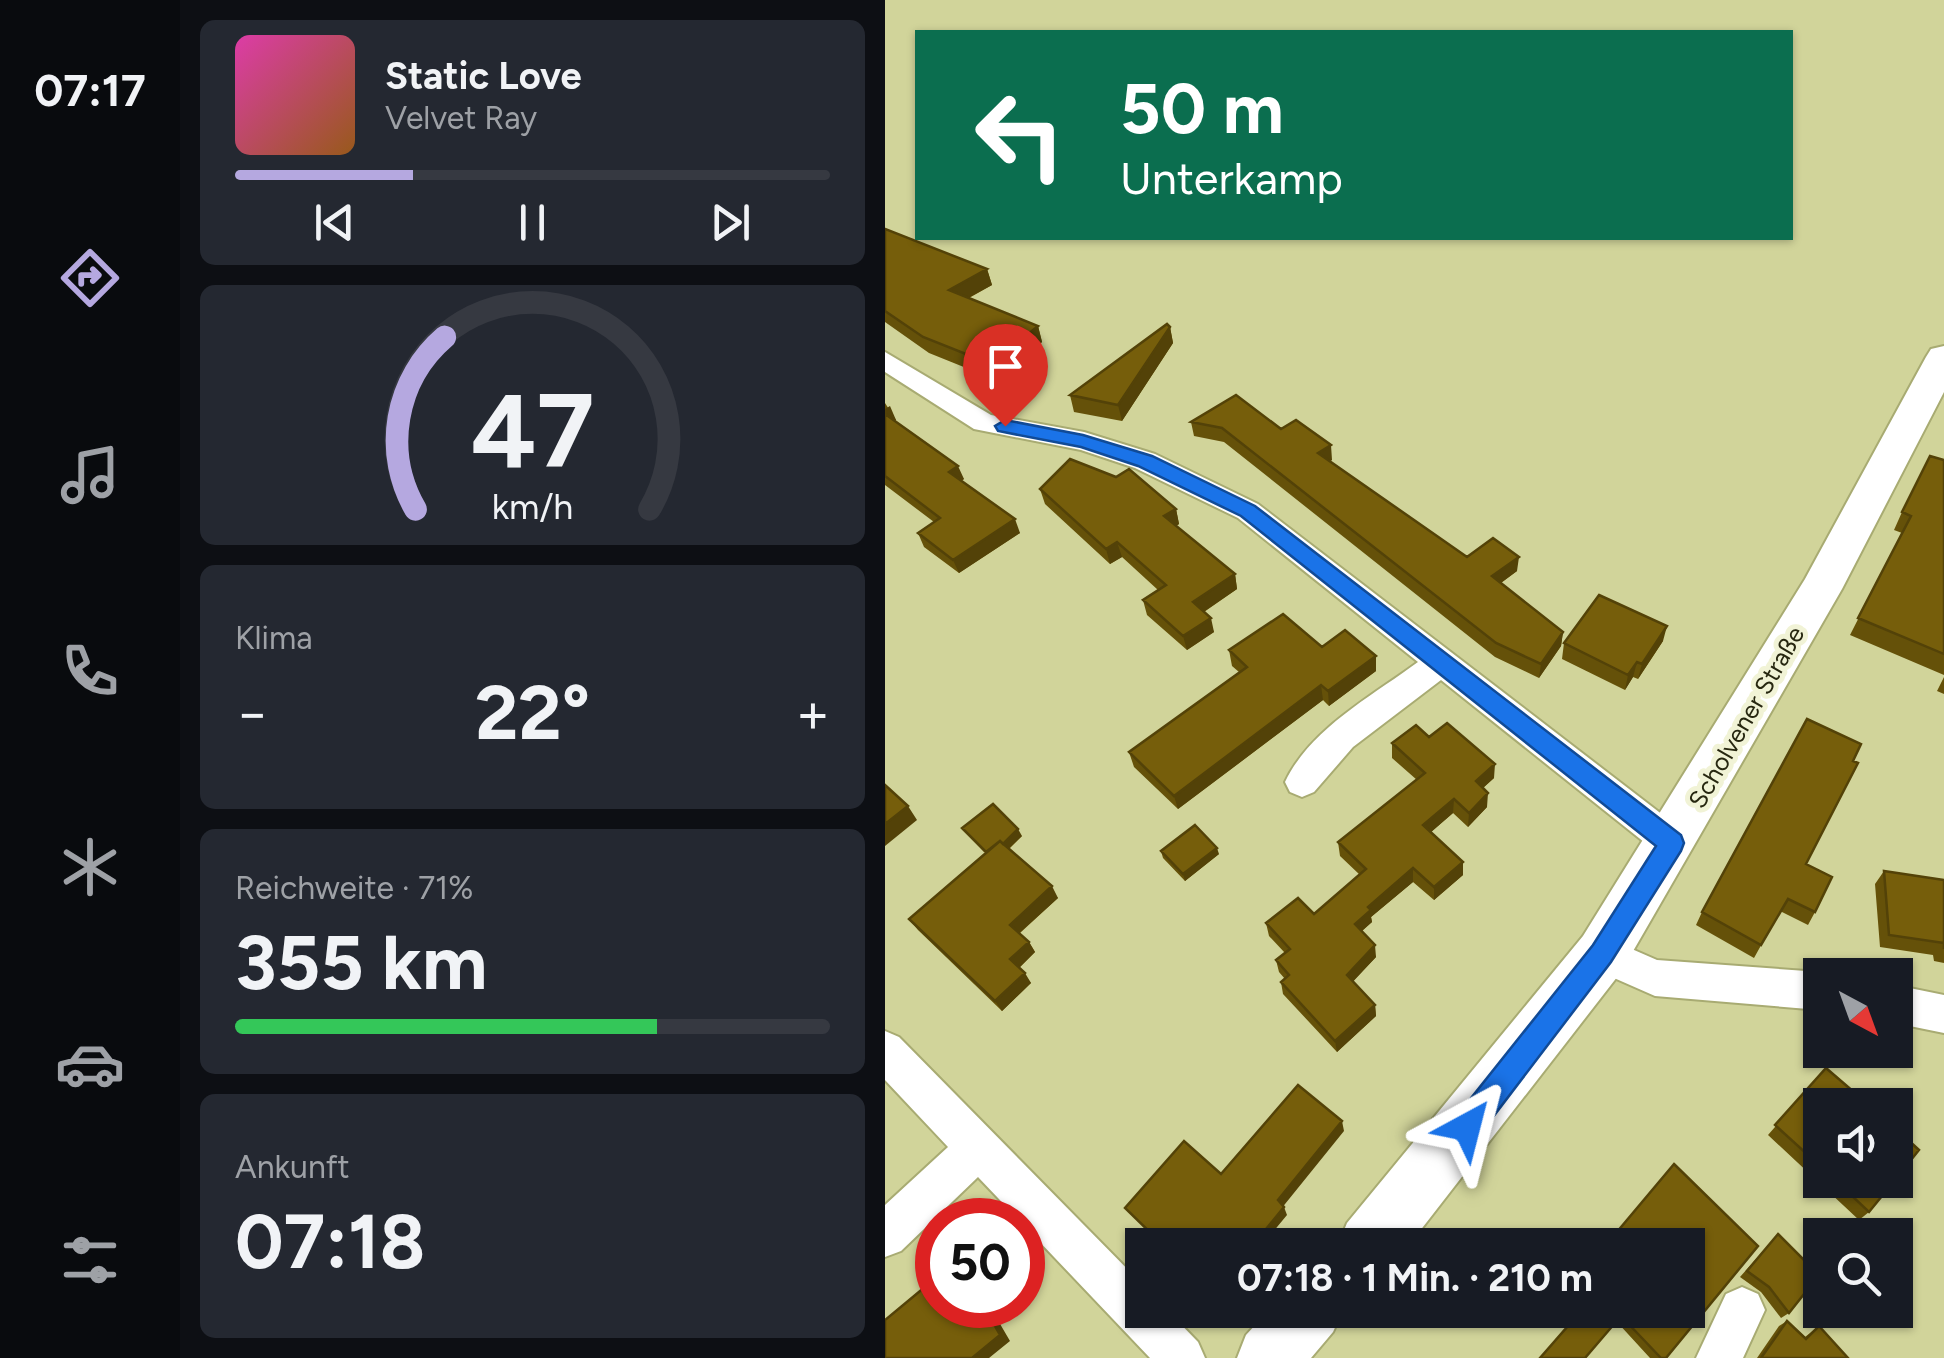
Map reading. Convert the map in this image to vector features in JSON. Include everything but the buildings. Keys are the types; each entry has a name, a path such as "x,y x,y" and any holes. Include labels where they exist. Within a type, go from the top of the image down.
{"main road":[{"name":"Scholvener Straße","path":"1384,1228 1602,954 1821,589 1944,357"},
{"path":"1269,1358 1295,1328"}],"street":[{"path":"885,360 957,410 984,423 1083,441 1145,461 1212,490 1248,511 1672,843"},
{"path":"1302,782 1341,737 1442,662"},
{"path":"1602,954 1655,978 1803,990"},
{"path":"1913,1008 1944,1014"},
{"path":"885,1051 1182,1358"},
{"path":"885,1235 979,1148"},
{"path":"1719,1358 1741,1310"}],"route":[{"path":"1005,426 1083,441 1145,461 1212,490 1248,511 1672,843 1602,954 1467,1127"}]}
